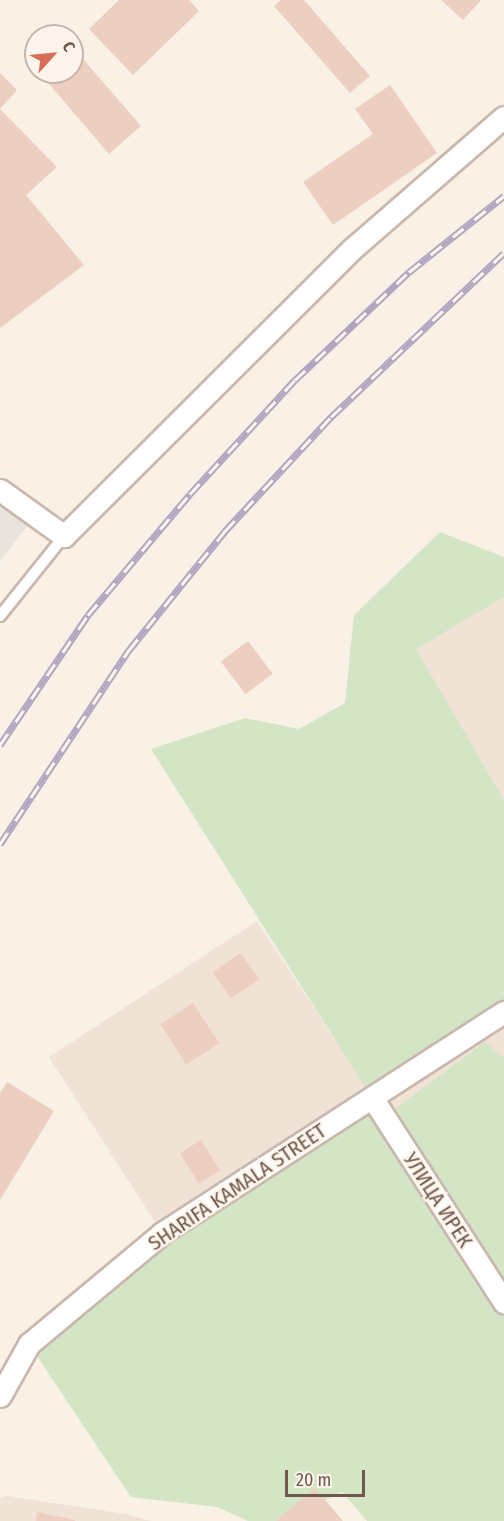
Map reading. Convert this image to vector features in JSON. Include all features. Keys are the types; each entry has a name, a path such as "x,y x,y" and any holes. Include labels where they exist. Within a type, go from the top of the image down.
{"street":[{"path":"0,490 64,536 352,249 504,117"},
{"name":"SHARIFA KAMALA STREET","path":"0,1396 29,1344 162,1233 504,1012"},
{"name":"УЛИЦА ИРЕК","path":"372,1098 504,1302"}],"lane":[{"path":"0,615 64,536"}],"shaded area":[{"path":"0,495 27,526 0,562"},
{"path":"504,597 504,800 415,649"},
{"path":"257,921 373,1098 504,1012 504,1302 373,1099 162,1233 49,1057"},
{"path":"7,1496 126,1514 151,1521 0,1521 0,1498"}],"green space":[{"path":"440,532 504,557 504,597 416,649 504,800 504,1012 373,1099 504,1302 504,1521 367,1521 342,1492 283,1521 248,1521 217,1507 131,1497 29,1344 372,1098 151,749 245,718 299,729 345,703 354,615"},
{"path":"485,1042 504,1058 504,1279 395,1109"}],"building":[{"path":"119,0 189,0 199,11 133,75 89,29"},
{"path":"281,0 304,0 370,76 350,93 274,6"},
{"path":"441,0 481,0 463,20"},
{"path":"84,60 141,126 109,154 49,84 84,84"},
{"path":"0,73 17,90 0,109"},
{"path":"390,85 437,153 333,225 303,182 373,134 355,109"},
{"path":"0,109 57,167 26,195 84,265 0,328"},
{"path":"248,641 273,674 246,694 221,661"},
{"path":"241,953 259,980 231,999 213,972"},
{"path":"193,1003 219,1043 186,1064 160,1024"},
{"path":"7,1082 54,1111 0,1200 0,1093"},
{"path":"201,1140 220,1171 199,1184 180,1153"},
{"path":"315,1488 343,1521 276,1521"},
{"path":"37,1512 75,1520 75,1521 36,1521"}],"railway":[{"path":"0,745 88,615 190,494 295,380 409,272 504,196"},
{"path":"0,844 129,650 225,531 331,417 504,253"}]}
